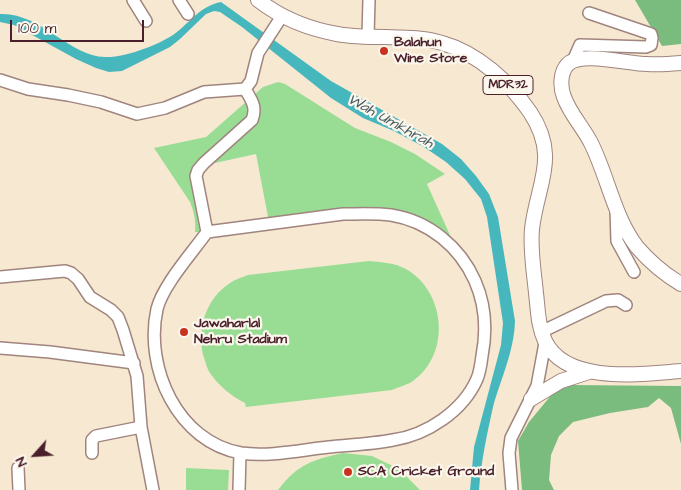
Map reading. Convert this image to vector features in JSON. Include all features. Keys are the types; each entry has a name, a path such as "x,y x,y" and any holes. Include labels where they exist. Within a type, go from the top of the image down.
{"main road":[{"name":"MDR32","path":"258,0 282,16 332,33 424,39 460,49 495,73 512,90 531,114 546,154 543,184 532,229 538,315 543,337"},
{"path":"681,63 646,64 589,59 573,61 563,71 561,86 563,96 569,108 590,142 627,230 637,246 660,270 681,284"},
{"path":"543,337 553,353 562,360 590,372"},
{"path":"531,399 561,380 590,372 623,374 681,370"}],"street":[{"path":"133,0 146,21"},
{"path":"179,0 188,14"},
{"path":"368,36 369,0"},
{"path":"573,61 580,45 646,47 651,45 651,34 589,13"},
{"path":"245,89 251,80 261,46 282,16"},
{"path":"0,80 28,89 101,102 137,114 165,108 204,92 245,89"},
{"path":"208,232 196,176 204,163 252,120 255,113 255,105 245,89"},
{"path":"616,206 617,241 634,272"},
{"path":"343,214 390,215 415,221 453,246 476,283 484,307 484,343 478,377 470,392 459,406 439,424 395,440 262,454 240,452 209,441 181,417 167,393 158,367 155,328 157,308 167,288 208,232 343,214"},
{"path":"0,277 65,271 71,273 78,279 90,297 112,310 118,317 137,376 141,427 153,490"},
{"path":"512,490 509,452 511,438 531,399 540,375 543,337 606,300 618,300 626,305"},
{"path":"0,348 50,352 134,363"},
{"path":"92,453 92,440 96,436 141,427"},
{"path":"240,452 240,490"},
{"path":"18,468 19,490"}],"green space":[{"path":"635,0 681,0 681,44 662,46"},
{"path":"278,82 285,84 355,128 415,154 445,174 427,184 458,253 404,213 269,222 256,154 192,168 204,232 195,232 193,209 190,202 154,148 206,137 263,87"},
{"path":"369,261 393,264 406,269 419,279 429,292 436,307 439,324 438,340 434,355 425,369 413,381 392,390 246,407 245,403 226,390 210,373 202,348 202,327 214,298 230,283 248,275"},
{"path":"569,385 681,386 681,444 671,408 659,398 648,407 610,413 573,422 559,436 551,455 549,480 554,490 522,490 518,441 529,422 553,393"},
{"name":"SCA Cricket Ground","path":"343,453 372,456 399,469 420,490 278,490 292,474 306,464"},
{"path":"186,468 229,470 228,490 186,490"}],"water":[{"name":"Wah Umkhrah","path":"221,2 331,81 442,144 461,159 489,194 498,217 515,321 510,354 493,407 479,490 470,490 474,447 501,345 503,323 487,217 481,199 465,179 446,162 424,147 394,131 363,118 331,98 242,27 220,12 214,11 206,14 170,47 122,71 109,72 76,59 14,25 0,22 0,14 15,15 41,26 79,50 92,55 113,57 133,53 170,37 202,10"}],"place":[{"name":"Balahun Wine Store","path":"384,51"},
{"name":"Jawaharlal Nehru Stadium","path":"184,332"},
{"name":"SCA Cricket Ground","path":"348,472"}]}
